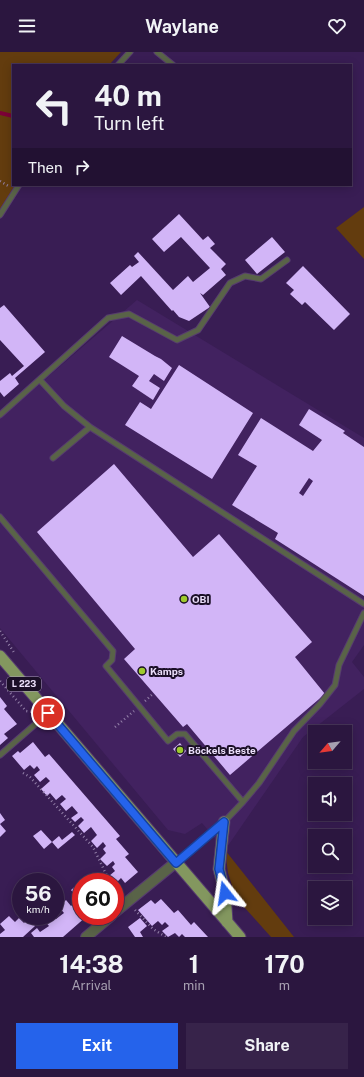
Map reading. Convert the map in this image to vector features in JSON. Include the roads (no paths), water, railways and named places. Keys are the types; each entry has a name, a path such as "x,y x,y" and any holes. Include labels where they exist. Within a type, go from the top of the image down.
{"main road":[{"name":"L 223","path":"0,656 240,937"},
{"path":"224,822 219,869 225,893 227,922"}],"street":[{"path":"124,904 176,863"},
{"path":"86,937 100,925"}],"lane":[{"path":"119,64 130,52"},
{"path":"157,52 171,64"},
{"path":"0,215 18,186"},
{"path":"0,415 108,318 129,314 177,340 198,330 230,283 245,276 262,279 287,260"},
{"path":"40,380 64,406 90,427 364,604"},
{"path":"53,458 90,427"},
{"path":"0,517 113,651 112,660 106,666 168,741 177,734 185,734 243,802"},
{"path":"176,863 224,822 243,802 259,783 294,730 320,704 335,685 339,665 364,612"},
{"path":"0,755 48,713"}],"waterway":[{"path":"0,113 12,116"}],"place":[{"name":"OBI","path":"184,599"},
{"name":"Kamps","path":"142,671"},
{"name":"Böckels Beste","path":"180,750"}]}
